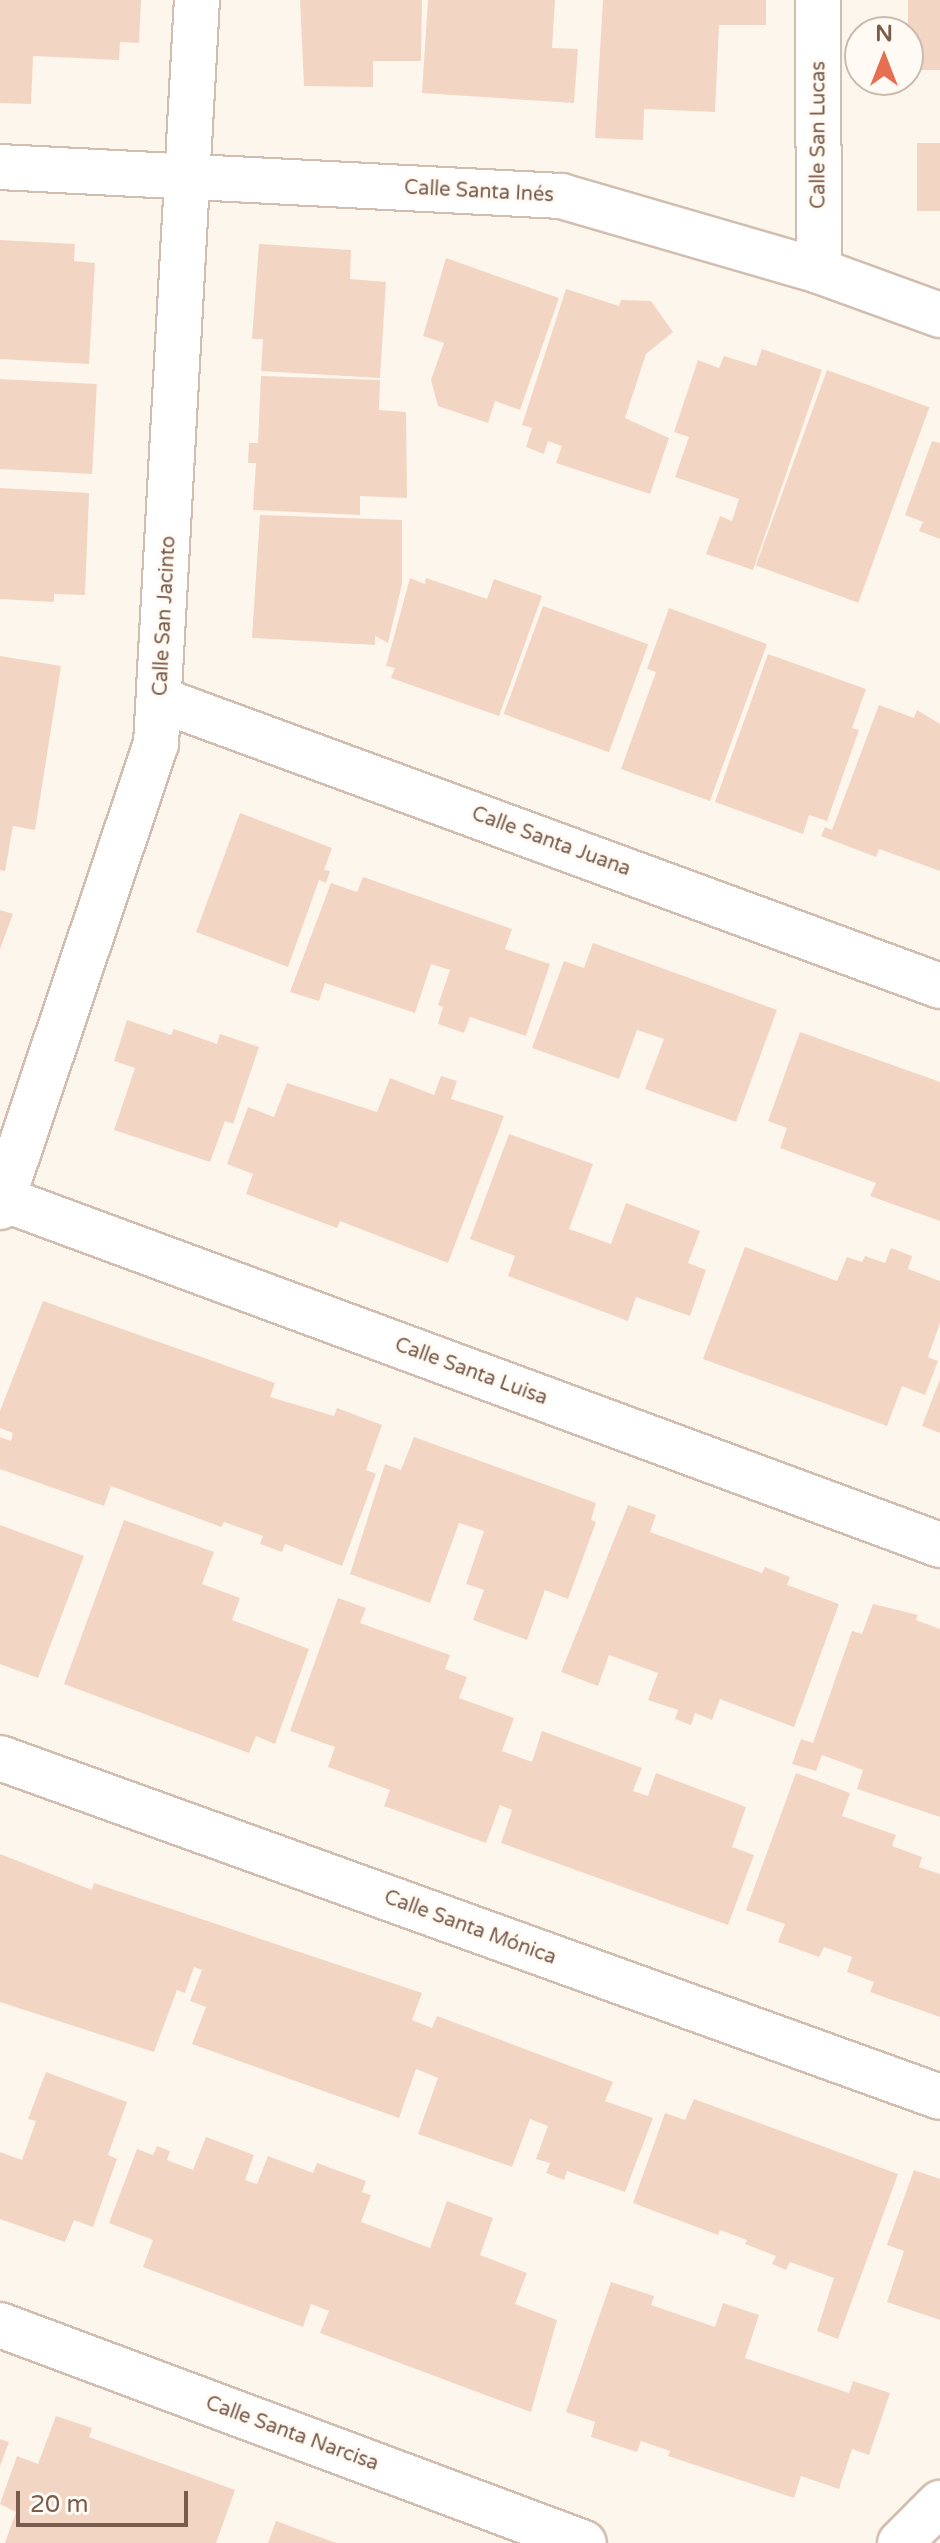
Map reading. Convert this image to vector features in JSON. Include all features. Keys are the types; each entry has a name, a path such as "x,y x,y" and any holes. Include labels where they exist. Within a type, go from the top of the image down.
{"street":[{"name":"Calle San Jacinto","path":"1,1203 156,744 161,700 197,0"},
{"name":"Calle San Lucas","path":"818,0 819,271"},
{"name":"Calle Santa Inés","path":"0,167 561,196 819,271 940,315"},
{"name":"Calle Santa Juana","path":"161,700 940,986"},
{"name":"Calle Santa Luisa","path":"1,1203 940,1545"},
{"name":"Calle Santa Mónica","path":"0,1758 940,2097"},
{"name":"Calle Santa Narcisa","path":"0,2325 584,2543"},
{"path":"900,2543 940,2503"}],"building":[{"path":"0,0 141,0 139,43 120,42 119,60 33,56 31,104 0,103"},
{"path":"300,0 422,0 421,61 373,61 373,87 304,86"},
{"path":"428,0 555,0 552,48 578,49 574,103 422,93"},
{"path":"603,0 766,0 766,25 719,25 715,112 644,109 643,140 595,138"},
{"path":"908,0 940,0 940,70 924,70 924,16 908,16"},
{"path":"917,143 940,143 940,211 917,211"},
{"path":"0,240 75,244 74,261 95,263 89,364 0,359"},
{"path":"259,244 351,250 350,279 386,282 380,378 261,371 263,339 252,339"},
{"path":"446,258 559,298 520,410 495,401 488,423 438,406 431,380 444,343 423,336"},
{"path":"566,289 619,306 621,300 651,301 673,332 646,354 625,418 669,438 650,494 556,463 562,446 548,441 544,454 526,447 532,428 522,425"},
{"path":"762,349 822,370 753,570 706,554 720,516 732,521 739,499 675,477 689,437 674,432 698,360 719,368 724,356 756,366"},
{"path":"827,370 929,407 858,603 756,565"},
{"path":"261,376 380,380 379,410 406,412 407,498 360,496 360,515 253,510 256,463 248,463 249,443 258,443"},
{"path":"0,379 97,384 92,474 0,469"},
{"path":"932,441 940,443 940,539 919,531 923,522 905,515"},
{"path":"0,488 89,493 85,595 54,594 54,602 0,599"},
{"path":"260,515 402,520 402,584 388,643 375,636 375,645 252,638"},
{"path":"410,578 425,584 426,578 487,599 494,579 542,596 499,716 391,678 395,668 386,666"},
{"path":"543,606 648,644 609,752 504,714"},
{"path":"669,608 767,644 710,801 621,769 656,672 647,669"},
{"path":"768,654 866,689 852,728 859,730 827,821 809,815 803,834 715,802"},
{"path":"0,656 61,666 35,830 13,826 5,871 0,870"},
{"path":"879,705 914,718 917,710 940,724 940,871 879,849 876,857 821,836 825,827 832,830"},
{"path":"240,813 332,848 324,870 330,871 326,883 319,880 288,967 196,932"},
{"path":"363,877 512,929 505,949 550,964 526,1036 470,1017 464,1033 438,1024 443,1007 438,1005 450,970 431,964 415,1013 325,983 319,1001 290,992 331,883 357,892"},
{"path":"0,910 13,914 0,949"},
{"path":"593,943 777,1010 736,1122 645,1089 664,1039 637,1030 619,1079 532,1048 564,961 584,968"},
{"path":"127,1020 171,1035 174,1029 217,1044 220,1034 259,1047 233,1124 225,1121 210,1162 114,1130 135,1068 114,1061"},
{"path":"800,1032 940,1082 940,1221 870,1196 876,1183 780,1148 787,1128 768,1121"},
{"path":"441,1076 457,1081 451,1099 504,1116 448,1263 340,1221 337,1228 246,1194 253,1174 227,1164 248,1107 274,1117 287,1083 377,1112 390,1078 434,1095"},
{"path":"509,1134 593,1164 569,1229 611,1244 626,1203 700,1231 688,1263 706,1270 690,1316 636,1297 628,1321 508,1276 515,1256 470,1239"},
{"path":"745,1247 837,1281 847,1257 862,1262 865,1256 885,1263 891,1248 912,1256 908,1269 940,1281 940,1323 928,1357 938,1361 925,1395 902,1386 887,1426 703,1359"},
{"path":"43,1301 275,1383 270,1397 334,1416 337,1408 382,1425 366,1470 376,1474 342,1566 285,1544 282,1552 260,1544 263,1536 224,1522 221,1527 111,1486 104,1506 0,1469 0,1437 11,1441 13,1433 0,1428 0,1411"},
{"path":"940,1379 940,1433 922,1426"},
{"path":"414,1437 596,1503 591,1520 596,1522 568,1599 545,1590 527,1640 473,1620 484,1590 466,1584 484,1531 459,1523 430,1603 350,1574 385,1464 401,1470"},
{"path":"628,1505 656,1515 650,1532 762,1573 765,1567 790,1577 787,1585 839,1604 794,1727 720,1699 712,1720 695,1713 691,1725 675,1719 678,1710 648,1700 658,1673 609,1655 598,1686 561,1672"},
{"path":"124,1520 214,1552 202,1584 240,1598 232,1620 309,1649 275,1744 256,1736 249,1753 64,1684"},
{"path":"0,1525 84,1556 38,1678 0,1664"},
{"path":"338,1598 366,1608 360,1623 450,1655 445,1669 467,1677 459,1698 514,1718 502,1751 532,1762 542,1731 642,1768 633,1791 648,1796 656,1773 746,1807 732,1847 754,1855 728,1925 501,1843 512,1810 500,1805 486,1843 384,1806 390,1790 328,1767 335,1747 290,1731"},
{"path":"873,1604 918,1615 916,1620 940,1629 940,1817 857,1789 863,1770 822,1755 816,1771 792,1764 801,1739 813,1743 852,1631 862,1634"},
{"path":"796,1773 850,1793 842,1816 896,1835 892,1846 922,1857 919,1867 940,1874 940,2017 870,1992 874,1982 847,1972 852,1957 824,1947 819,1957 778,1942 785,1924 746,1910"},
{"path":"0,1854 92,1890 94,1883 422,1993 412,2020 432,2028 437,2016 613,2082 605,2101 653,2118 625,2192 567,2171 564,2180 546,2173 550,2163 536,2159 548,2126 530,2119 512,2167 418,2134 438,2078 416,2069 399,2118 192,2044 206,2007 190,2001 202,1970 194,1967 185,1993 177,1990 154,2052 0,2002"},
{"path":"46,2072 127,2102 108,2155 117,2159 93,2227 74,2220 65,2242 0,2219 0,2152 22,2160 36,2121 28,2119"},
{"path":"694,2099 898,2174 838,2339 817,2331 834,2278 790,2262 786,2270 772,2264 776,2256 745,2244 747,2240 720,2230 718,2235 633,2203 665,2113 685,2120"},
{"path":"206,2137 254,2155 245,2180 257,2184 268,2156 313,2173 317,2163 366,2181 362,2192 371,2195 361,2222 430,2248 447,2201 493,2218 480,2255 527,2273 515,2304 557,2320 531,2412 320,2333 329,2311 311,2304 303,2327 143,2267 153,2240 109,2223 137,2149 153,2155 157,2146 170,2151 167,2160 193,2170"},
{"path":"914,2170 940,2179 940,2320 887,2302 904,2251 887,2245"},
{"path":"611,2282 654,2296 651,2305 715,2327 723,2303 759,2315 745,2358 849,2393 853,2381 890,2393 869,2455 852,2449 839,2489 801,2476 794,2498 668,2456 670,2451 641,2441 637,2452 591,2437 595,2422 566,2412"},
{"path":"56,2416 92,2428 89,2437 235,2490 216,2543 5,2543 16,2512 0,2504 17,2456 38,2464"},
{"path":"0,2439 9,2442 0,2466"},
{"path":"276,2521 336,2543 268,2543"}]}
